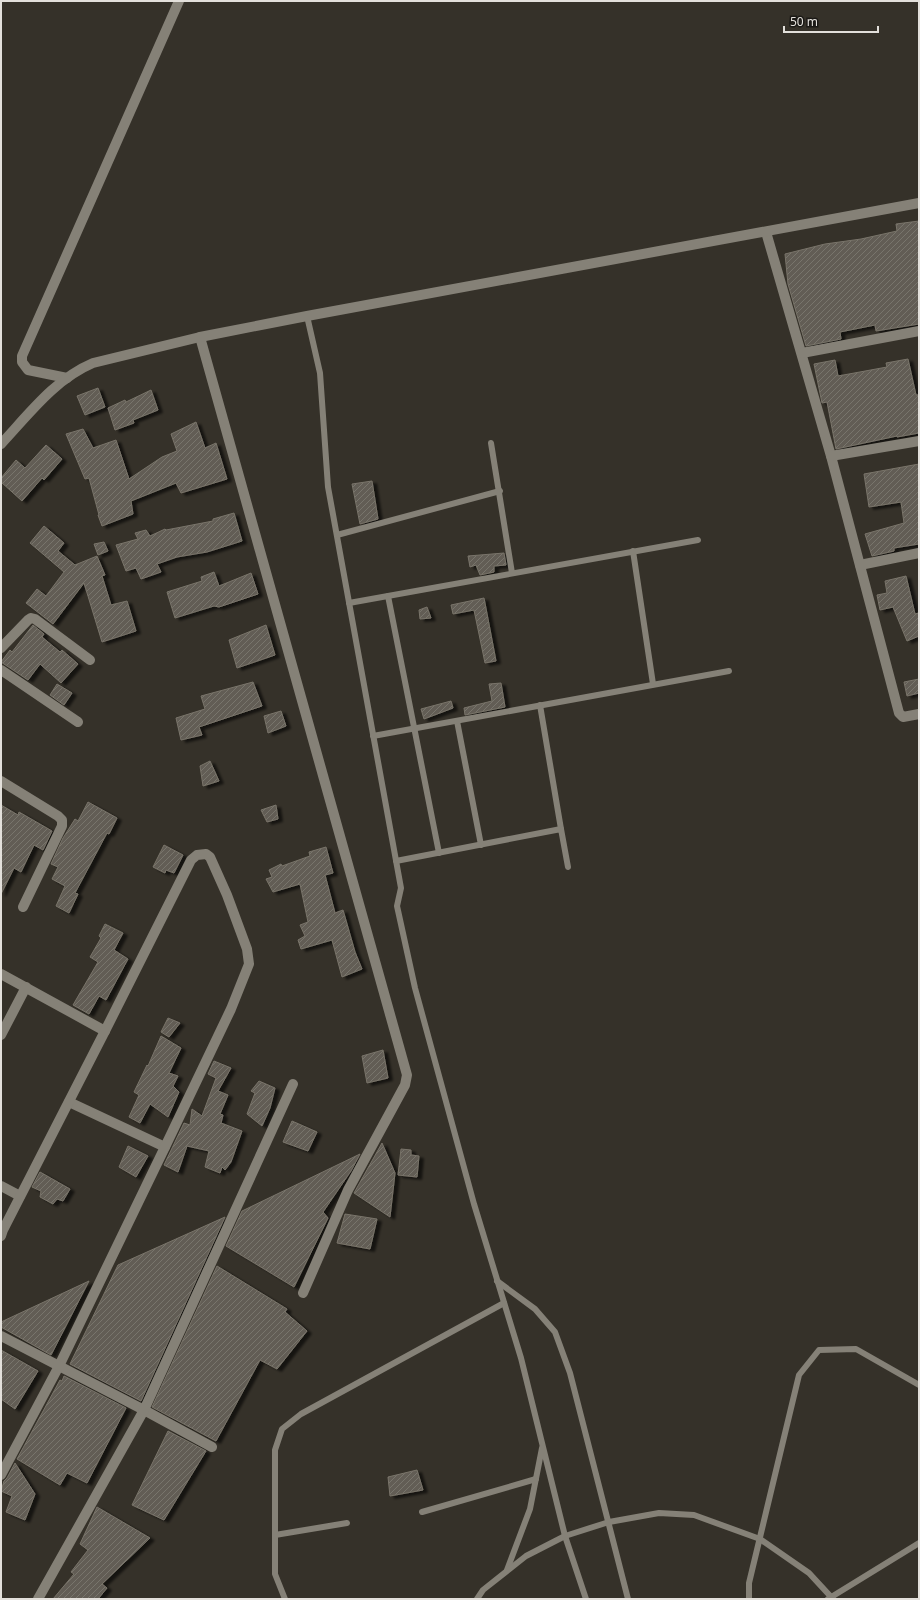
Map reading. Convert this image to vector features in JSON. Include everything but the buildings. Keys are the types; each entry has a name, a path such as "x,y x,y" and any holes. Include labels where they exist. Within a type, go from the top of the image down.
{"street":[{"path":"67,378 28,370 22,362 22,356 180,1"},
{"path":"1,444 44,397 67,378 93,363 200,338 307,316 919,203"},
{"path":"766,232 831,456 898,714 903,717 919,714"},
{"path":"802,353 919,331"},
{"path":"200,338 407,1075 405,1085 348,1190 303,1293"},
{"path":"831,456 919,441"},
{"path":"860,565 919,554"},
{"path":"1,648 31,618 35,619 90,660"},
{"path":"1,670 78,722"},
{"path":"1,781 58,816 62,820 62,826 23,907"},
{"path":"1,1236 2,1230 69,1102 191,860 198,855 206,854 210,857 227,895 247,950 249,964 231,1009 166,1147 59,1366 1,1475"},
{"path":"1,974 105,1031"},
{"path":"1,1035 26,987"},
{"path":"38,1599 144,1410 293,1084"},
{"path":"69,1102 166,1147"},
{"path":"1,1186 20,1196"},
{"path":"1,1336 212,1447"}],"lane":[{"path":"307,316 320,374 328,487 401,888 398,906 415,988 474,1204 520,1358 565,1536 586,1599"},
{"path":"491,443 500,491 512,573"},
{"path":"337,535 500,491"},
{"path":"349,603 698,540"},
{"path":"633,551 653,684"},
{"path":"388,596 439,853"},
{"path":"373,736 729,671"},
{"path":"540,705 568,867"},
{"path":"457,720 481,845"},
{"path":"396,861 561,829"},
{"path":"497,1281 536,1309 555,1332 570,1373 628,1599"},
{"path":"285,1599 275,1574 274,1450 282,1429 301,1414 504,1303"},
{"path":"749,1599 748,1583 799,1375 819,1350 856,1349 919,1384"},
{"path":"507,1571 530,1509 543,1447"},
{"path":"422,1512 536,1479"},
{"path":"477,1599 483,1590 526,1556 565,1536 609,1522 659,1513 694,1514 760,1539 809,1573 831,1598 919,1543"},
{"path":"275,1536 347,1523"}]}
